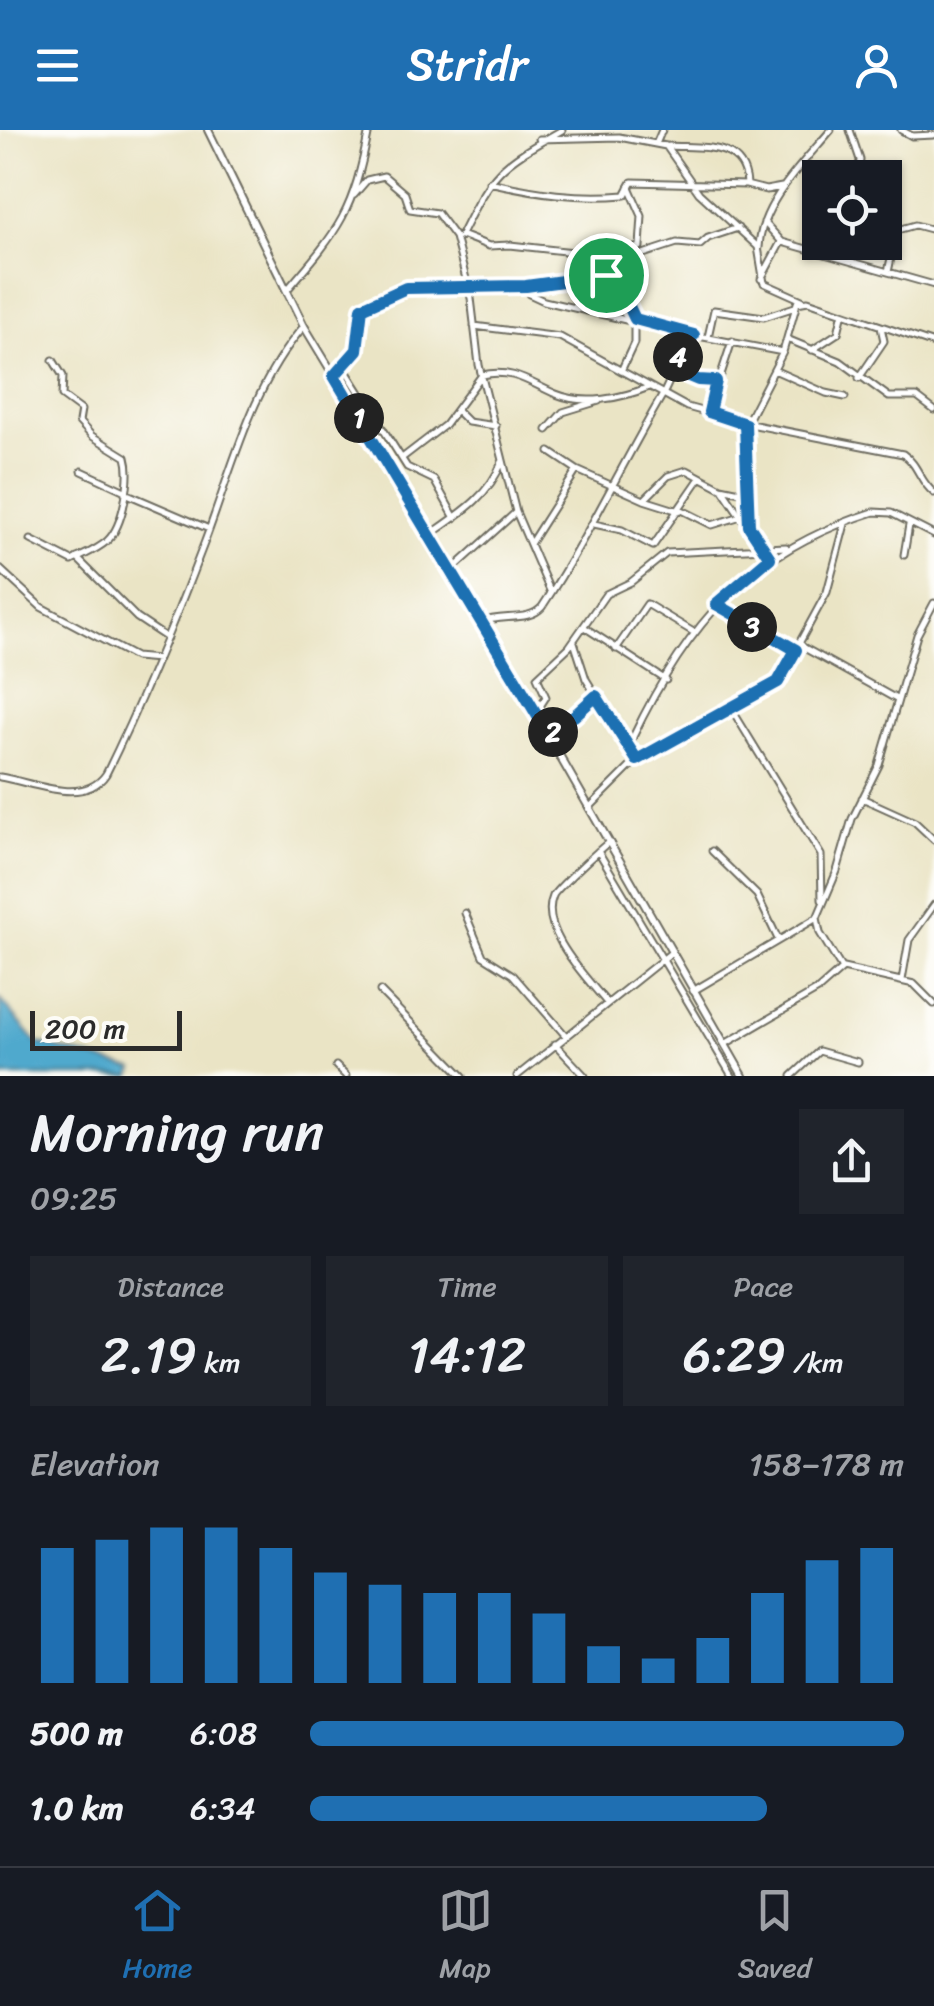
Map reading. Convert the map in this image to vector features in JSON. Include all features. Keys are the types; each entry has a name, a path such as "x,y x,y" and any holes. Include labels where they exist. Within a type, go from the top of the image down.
{"street":[{"path":"208,130 304,326 552,740 743,1076"},
{"path":"288,290 336,234 354,195 369,130"},
{"path":"456,244 490,182 514,155 562,130"},
{"path":"600,130 606,138"},
{"path":"656,144 662,130"},
{"path":"831,130 782,187 764,222 759,251 761,279 770,287 842,316 902,330 934,344"},
{"path":"850,130 860,160"},
{"path":"901,130 912,136 934,135"},
{"path":"538,140 606,138 729,152 742,163 746,185"},
{"path":"666,146 692,184 759,251"},
{"path":"354,195 367,180 384,176 405,194 410,208 431,210 446,221 456,244 482,374 516,512 551,593"},
{"path":"490,182 521,192 581,200 625,195 632,182 746,185 766,190 782,187"},
{"path":"629,187 642,216 640,247 645,255"},
{"path":"764,222 781,240 934,285"},
{"path":"888,272 897,230 916,225 934,230"},
{"path":"334,376 357,350 357,321 367,304 400,289 526,286 585,278 600,281 616,264 678,243 700,246 711,236 738,228"},
{"path":"461,235 496,247 510,245 601,255 640,247"},
{"path":"761,279 781,240"},
{"path":"606,275 618,283 635,319 634,343 621,370"},
{"path":"526,286 529,294 544,301 782,352"},
{"path":"708,338 714,310 764,317 795,307 803,300"},
{"path":"749,526 745,424 782,352 795,307"},
{"path":"812,350 838,333 842,316"},
{"path":"0,776 78,791 96,788 113,760 167,638 257,400 281,354 304,326"},
{"path":"474,326 552,334 663,395 745,424 902,454 920,470 922,480 934,493"},
{"path":"859,378 884,340 881,328"},
{"path":"475,341 485,330"},
{"path":"482,622 498,616 536,614 594,524 612,482 663,395 684,342 694,335"},
{"path":"787,340 842,362 889,397 920,399 934,410"},
{"path":"709,412 732,341"},
{"path":"31,540 68,560 77,558 108,540 125,492 126,457 83,427 81,410 62,396 63,376 54,360"},
{"path":"343,366 412,472 434,480 455,518"},
{"path":"674,370 698,380 716,381"},
{"path":"774,370 826,394 844,397"},
{"path":"402,458 438,432 482,374 508,372 566,397 610,399"},
{"path":"547,430 563,412 650,387"},
{"path":"456,410 468,422 496,426"},
{"path":"550,452 577,470 712,525 742,516"},
{"path":"430,534 455,518 494,482 503,459"},
{"path":"530,544 577,470"},
{"path":"644,500 673,473 687,470 721,488 750,494"},
{"path":"82,471 209,529"},
{"path":"594,524 622,530 653,546 700,478"},
{"path":"721,488 770,558"},
{"path":"452,570 516,512"},
{"path":"630,752 635,732 716,604 770,558 846,521 878,512 894,514 934,535"},
{"path":"589,808 637,760 778,682 827,592 846,521"},
{"path":"904,555 909,525"},
{"path":"535,714 546,697 537,678 584,627 606,594 631,582 666,553 788,547"},
{"path":"77,558 137,618 167,638"},
{"path":"0,569 41,607 135,657 158,659"},
{"path":"934,603 917,635 878,768 862,798 817,918 820,933 842,969 902,980 920,987 934,1004"},
{"path":"616,649 647,604 696,634"},
{"path":"716,604 898,700"},
{"path":"584,627 666,680"},
{"path":"574,638 577,659 596,696 637,760"},
{"path":"552,740 556,724 574,716 596,696"},
{"path":"731,708 821,855 822,904"},
{"path":"862,798 916,822 934,840"},
{"path":"608,1003 557,932 550,914 556,891 609,842"},
{"path":"598,851 732,1076"},
{"path":"712,851 757,895 778,941"},
{"path":"902,980 910,940 934,906"},
{"path":"464,913 483,956 513,975 566,1036"},
{"path":"693,991 817,918"},
{"path":"517,1076 672,952"},
{"path":"725,1044 818,990 842,969"},
{"path":"380,991 463,1076"},
{"path":"556,1044 585,1076"},
{"path":"792,1076 819,1051 858,1062"},
{"path":"336,1066 346,1076"}],"water":[{"path":"0,999 37,1043 134,1069 131,1076 0,1076"}],"route":[{"path":"606,275 618,283 635,319 694,335 684,342 674,370 690,378 716,381 709,412 745,424 749,526 770,558 716,604 796,650 778,682 637,760 596,696 574,716 556,724 552,740 334,376 357,350 357,321 362,308 400,289 559,284 585,278 600,281 606,275"}]}
